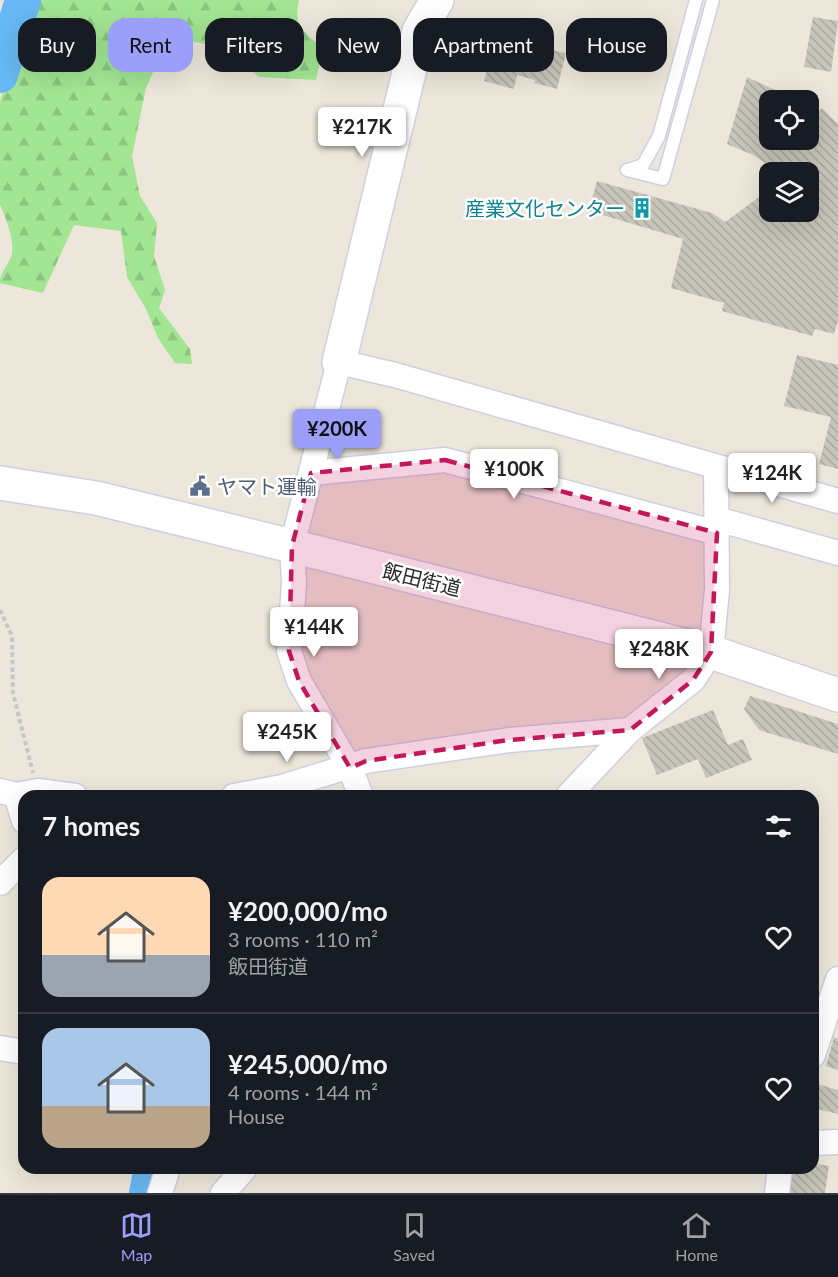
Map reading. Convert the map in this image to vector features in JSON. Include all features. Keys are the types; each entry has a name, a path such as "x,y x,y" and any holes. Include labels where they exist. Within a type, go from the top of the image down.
{"main road":[{"path":"339,363 419,31 437,0"},
{"name":"飯田街道","path":"0,483 96,498 291,546 711,652 838,694"}],"street":[{"path":"359,790 350,768 299,681 289,651 294,584 291,546 339,363 385,372 838,501"},
{"path":"311,473 445,460 838,553"},
{"path":"574,790 630,729 693,680 711,652 717,590 717,466"},
{"path":"259,790 350,768 366,761 509,740 630,729"},
{"path":"0,883 18,865"},
{"path":"819,1036 838,979"},
{"path":"0,1048 18,1051"},
{"path":"819,1143 838,1142"},
{"path":"160,1193 166,1174"},
{"path":"223,1193 240,1174"},
{"path":"777,1193 779,1174"}],"lane":[{"path":"696,0 659,136 644,165 627,170 663,179 713,0"}],"path":[{"path":"0,610 12,636 18,792"}],"highlighted area":[{"path":"445,460 717,533 711,652 693,680 630,730 509,740 366,761 350,768 299,681 289,651 292,546 311,473"}],"green space":[{"path":"32,0 299,0 298,18 205,18 205,44 193,42 193,18 108,18 108,72 153,72 146,88 132,156 140,196 157,223 154,256 165,290 159,308 190,349 192,364 175,363 158,338 146,309 127,277 121,231 74,225 43,293 0,283 2,273 11,257 12,245 0,205 0,102 18,45 18,72 96,72 96,18 26,18"},
{"path":"304,31 316,42 316,80 259,77 254,72 304,72"}],"building":[{"path":"813,17 838,21 831,72 804,67"},
{"path":"554,51 566,53 557,89 534,83 535,80 517,75 514,89 484,81 486,72 554,72"},
{"name":"産業文化センター","path":"747,77 775,90 759,90 759,150 819,150 819,111 822,108 838,124 838,321 834,334 815,329 812,336 722,311 724,303 671,288 683,239 589,211 597,181 712,213 725,222 759,197 759,222 819,222 819,162 764,162 727,144"},
{"path":"797,355 838,365 838,469 819,464 831,417 784,406"},
{"path":"750,696 838,724 838,754 759,730 744,709"},
{"path":"713,710 728,745 743,739 752,760 706,778 698,759 657,775 642,738"},
{"path":"834,1037 838,1039 838,1070 826,1066"},
{"path":"819,1085 838,1090 838,1114 819,1109"},
{"path":"819,1164 829,1166 825,1193 787,1193 789,1174 819,1174"}],"waterway":[{"path":"0,75 23,0"},
{"path":"147,1193 151,1174"}],"place":[{"name":"産業文化センター","path":"642,208"},
{"name":"ヤマト運輸","path":"200,486"}]}
